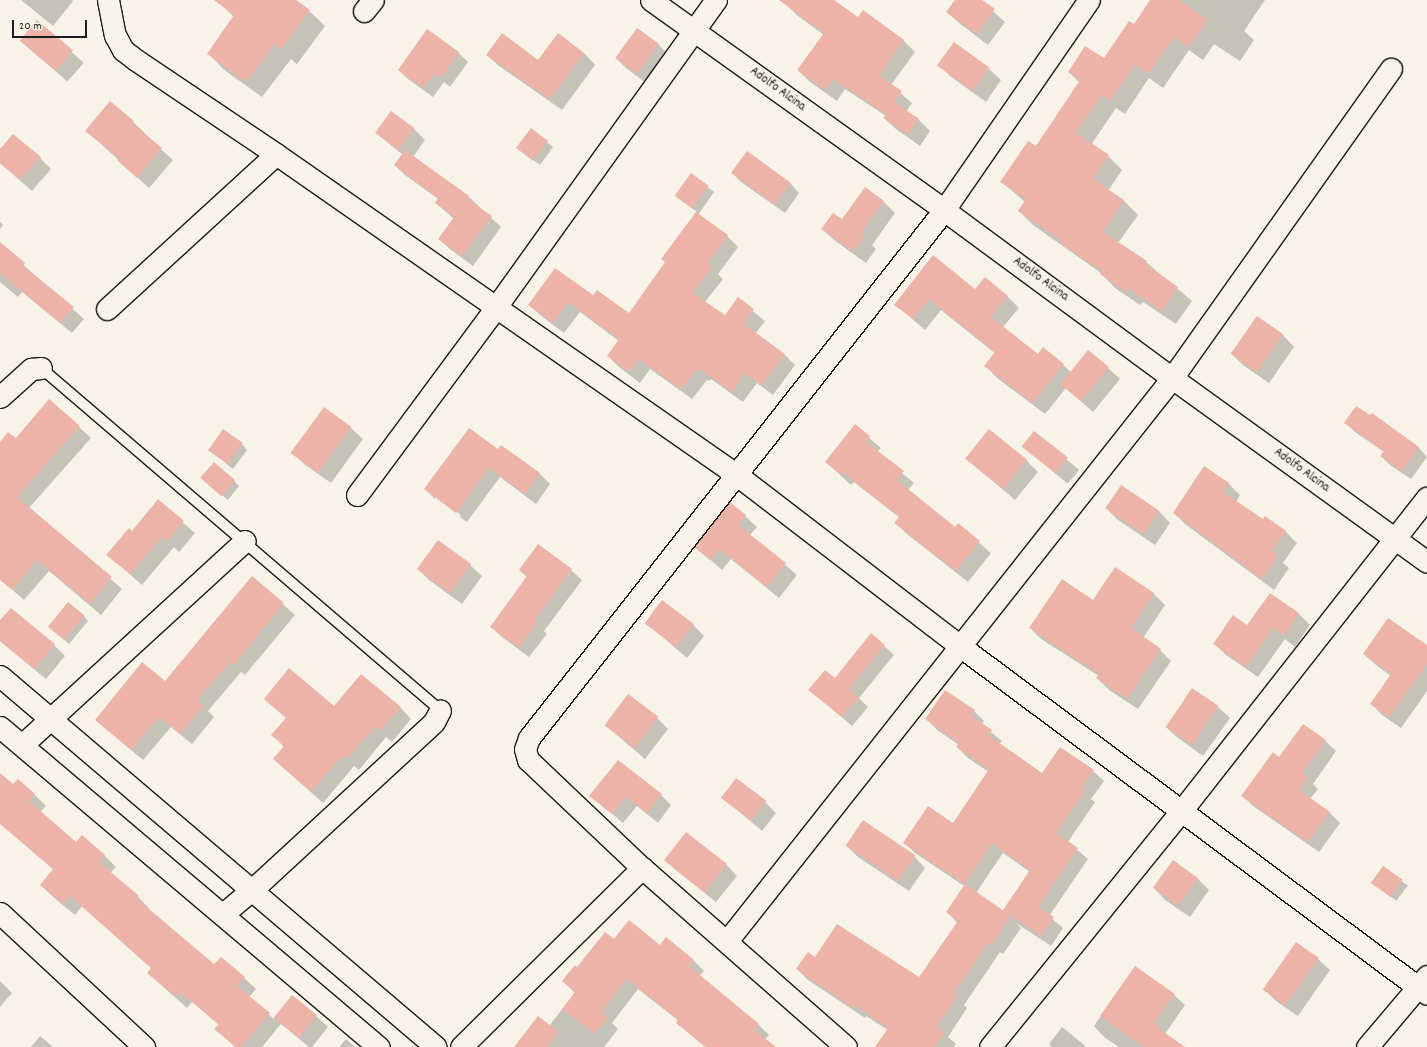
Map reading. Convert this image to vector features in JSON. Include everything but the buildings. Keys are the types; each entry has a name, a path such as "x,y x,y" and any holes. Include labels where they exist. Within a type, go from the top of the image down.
{"street":[{"path":"108,0 115,35 123,50 496,306 737,475 960,646 1424,986 1367,1047"},
{"name":"Adolfo Alcina","path":"651,0 944,210 1172,378 1427,562"},
{"path":"357,495 496,306 716,0"},
{"path":"844,1046 642,868 528,760 525,749 529,738 944,210 1089,0"},
{"path":"726,941 1172,378 1391,69"},
{"path":"107,309 276,154"},
{"path":"0,398 31,369 41,368"},
{"path":"990,1047 1182,810 1427,497"},
{"path":"22,745 245,541"},
{"path":"0,676 436,1047"},
{"path":"223,914 253,890 434,722 440,710"},
{"path":"0,727 379,1047"},
{"path":"461,1047 642,868"},
{"path":"0,913 144,1047"}],"lane":[{"path":"41,368 245,541 440,710"}]}
